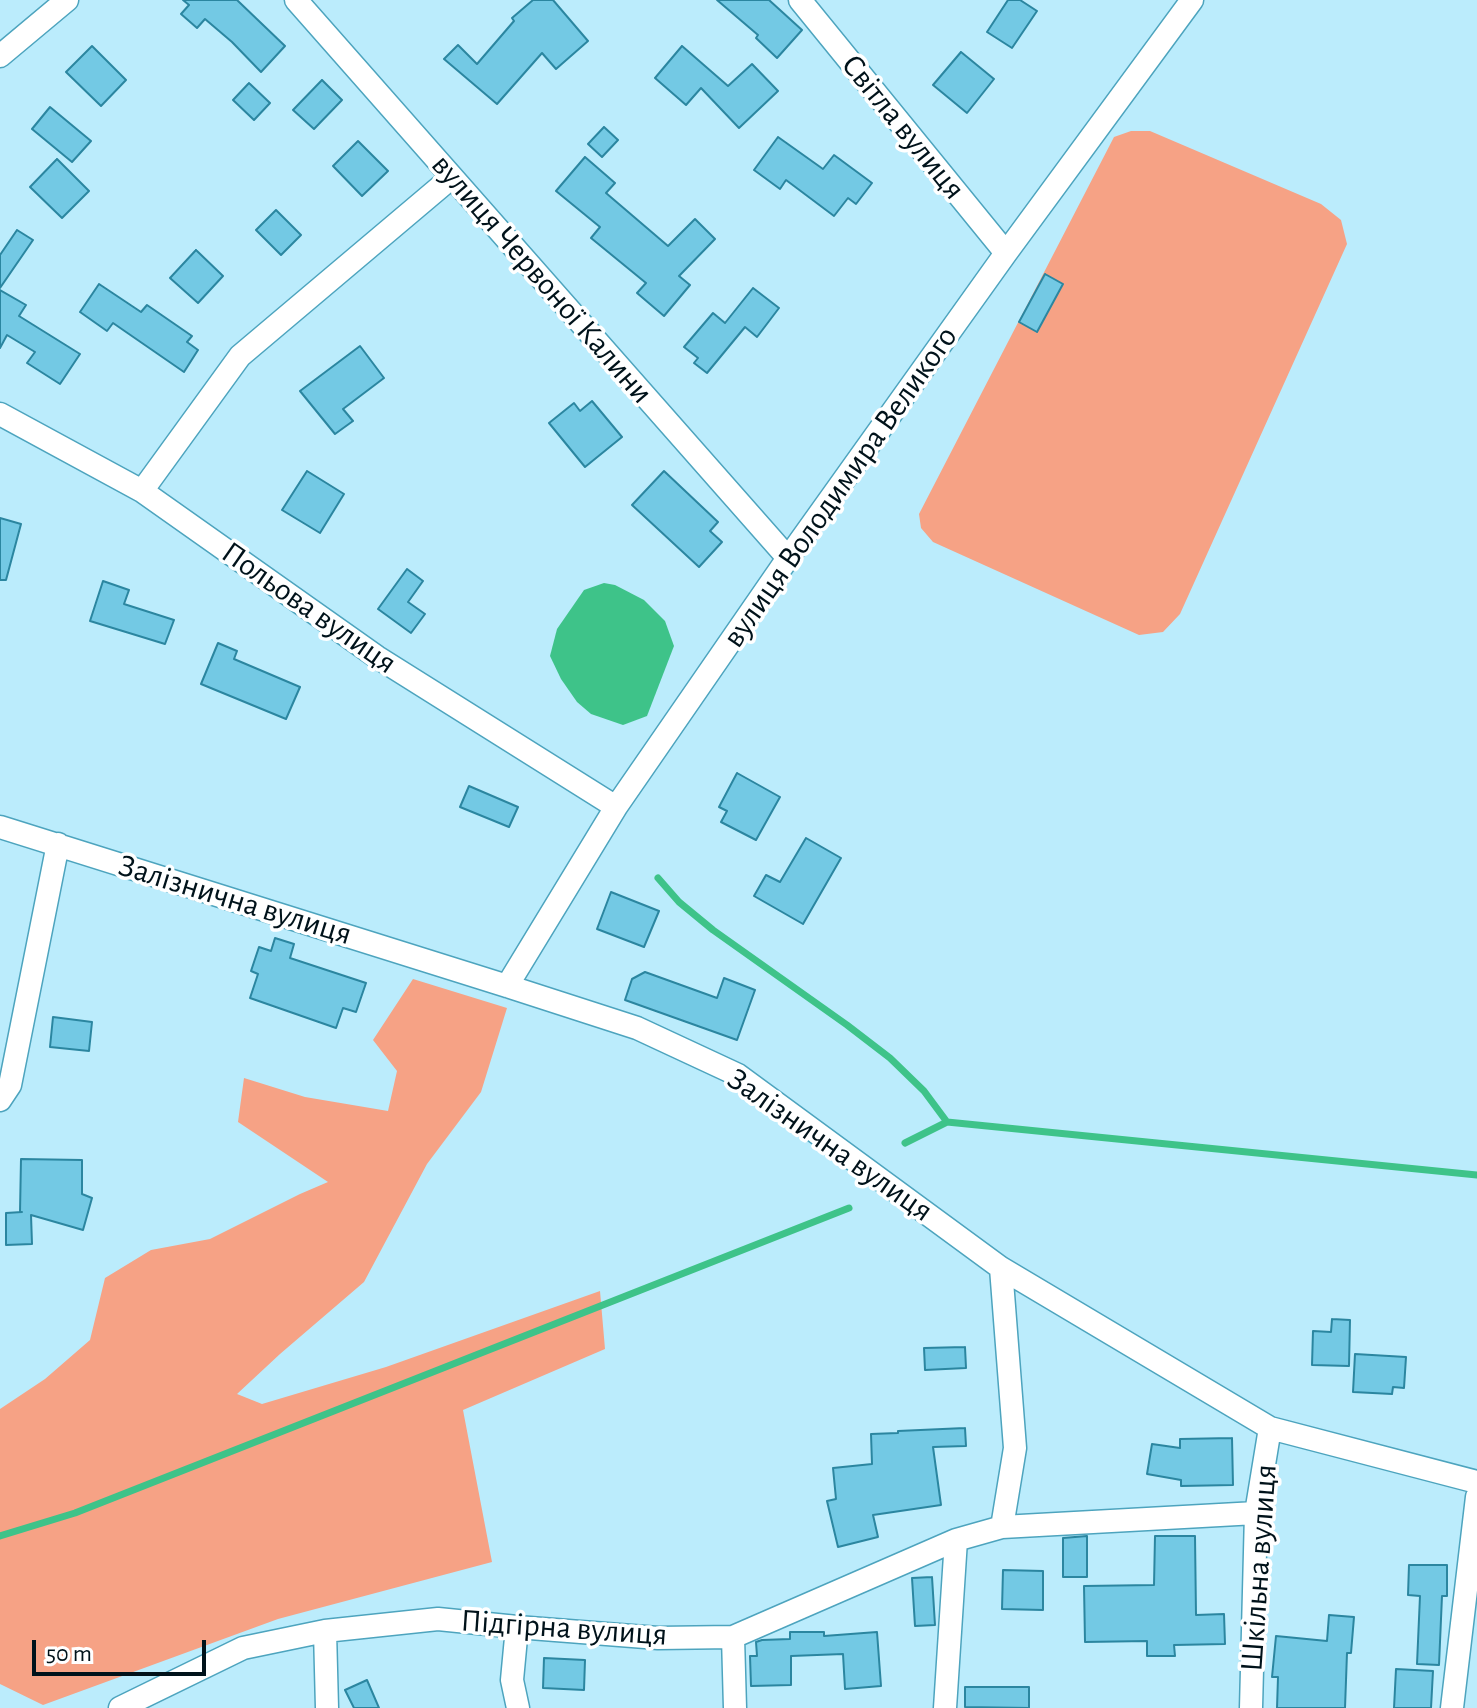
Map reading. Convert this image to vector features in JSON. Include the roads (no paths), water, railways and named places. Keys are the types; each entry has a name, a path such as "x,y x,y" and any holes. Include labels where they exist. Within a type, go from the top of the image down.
{"street":[{"path":"0,56 67,0"},
{"name":"вулиця Червоної Калини","path":"296,0 788,558"},
{"name":"Світла вулиця","path":"800,0 1006,253"},
{"name":"вулиця Володимира Великого","path":"507,986 616,807 788,558 1192,0"},
{"path":"142,491 240,356 452,177"},
{"name":"Польова вулиця","path":"0,414 142,491 377,657 616,807"},
{"name":"Залізнична вулиця","path":"0,827 637,1028 738,1075 1001,1268 1270,1428 1477,1482"},
{"path":"0,1100 10,1085 58,844"},
{"path":"1001,1268 1015,1448 1002,1527"},
{"name":"Шкільна вулиця","path":"1251,1708 1256,1513 1270,1428"},
{"path":"1452,1708 1477,1497"},
{"name":"Підгірна вулиця","path":"120,1708 243,1648 325,1631 438,1619 658,1638 733,1637 956,1540 1002,1527 1256,1513"},
{"path":"945,1708 956,1540"},
{"path":"517,1627 512,1680 518,1708"},
{"path":"325,1631 327,1708"},
{"path":"733,1637 735,1708"}],"waterway":[{"path":"658,878 679,902 713,930 890,1058 924,1091 947,1122"},
{"path":"905,1143 947,1122 1477,1175"},
{"path":"0,1536 75,1513 849,1208"}]}
